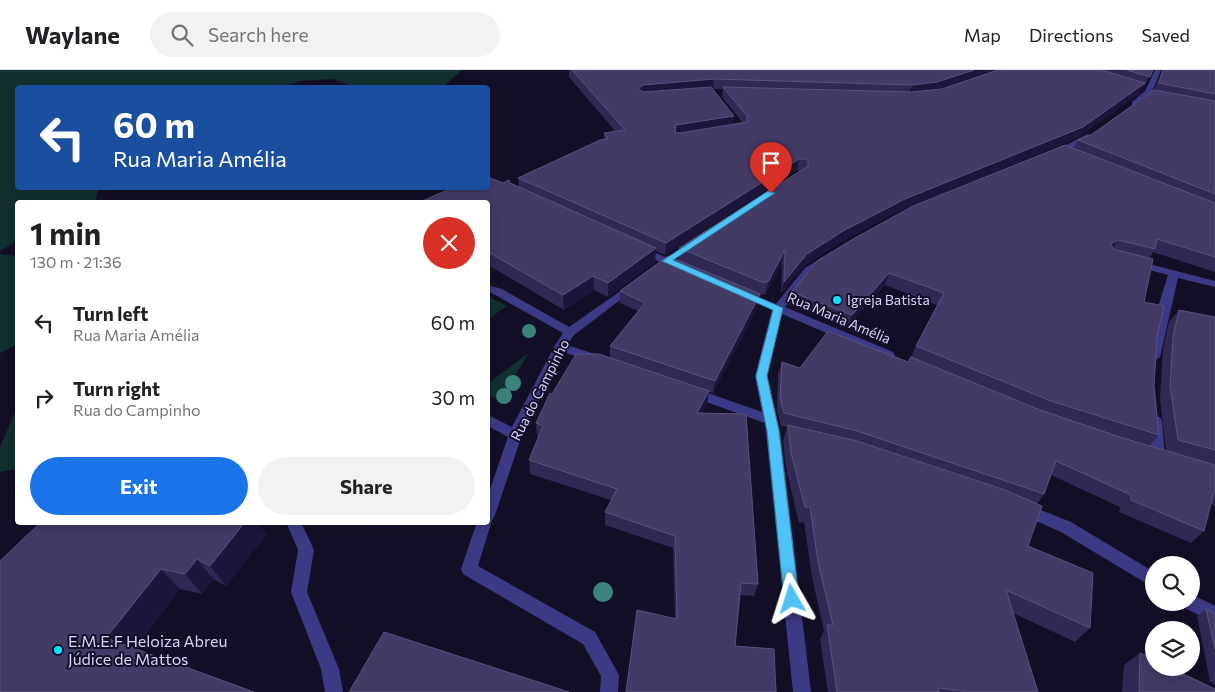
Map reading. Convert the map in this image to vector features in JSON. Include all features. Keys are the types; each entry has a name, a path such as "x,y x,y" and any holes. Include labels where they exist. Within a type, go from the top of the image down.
{"street":[{"path":"1127,110 1150,95 1158,70"},
{"path":"1139,90 1150,95"},
{"path":"1043,158 1063,153 1101,128"},
{"path":"631,245 686,270"},
{"path":"802,692 771,425 761,376 778,308 809,270 837,252"},
{"path":"1119,260 1215,284"},
{"path":"1154,369 1155,349 1174,273"},
{"name":"Rua do Campinho","path":"490,509 514,435 560,347 570,332 642,279"},
{"path":"490,289 498,291 570,332"},
{"name":"Rua Maria Amélia","path":"732,289 896,358"},
{"path":"560,347 605,362"},
{"path":"678,388 771,425 791,435"},
{"path":"1153,408 1159,456"},
{"path":"490,421 514,435"},
{"path":"1008,503 1066,527 1145,575"},
{"path":"294,525 306,550 299,592 330,669 334,692"},
{"path":"484,525 469,569 589,638 610,676 609,692"},
{"path":"1200,607 1215,615"}],"green space":[{"path":"0,70 462,70 445,85 349,85 333,79 300,81 289,85 15,85 15,190 98,190 96,200 15,200 15,242 0,251"},
{"path":"0,254 15,256 15,346 0,353"},
{"path":"490,297 507,306 490,318"},
{"path":"529,353 499,401 490,395 490,382"},
{"path":"15,412 15,469 0,472 0,447"}],"building":[{"path":"572,70 974,70 937,82 912,85 714,79 643,85 638,89 644,92 711,87 734,116 676,125 675,132 680,133 747,122 747,116 723,87 912,92 942,89 998,70 1101,70 1145,83 1083,127 905,199 843,231 807,254 784,282 785,250 768,282 765,281 764,283 679,248 808,166 808,159 799,159 666,243 518,178 600,140 608,139 604,133 625,130"},
{"path":"1127,70 1153,70 1150,77"},
{"path":"1163,70 1215,70 1215,94 1159,83"},
{"path":"1154,90 1215,101 1215,194 1078,140 1091,135"},
{"path":"1065,145 1215,203 1215,257 1157,239 1155,249 1118,240 1111,244 1113,249 1153,259 1144,302 1164,306 1157,336 1154,386 1159,435 1051,401 916,346 944,293 889,273 852,315 792,292 817,261 913,206"},
{"path":"490,178 503,183 509,180 510,183 656,248 608,283 593,276 563,295 490,253 490,200 425,200 447,190 490,190"},
{"path":"668,256 760,294 715,381 610,346 645,303 620,291"},
{"path":"1179,310 1215,317 1215,450 1178,440 1170,386 1173,337"},
{"path":"828,331 908,362 911,357 1040,410 1123,438 1215,465 1215,489 1204,531 1131,500 1131,495 1056,461 1044,494 857,431 784,413 780,398 782,362 800,368"},
{"path":"576,354 599,354 709,391 697,413 746,414 758,584 741,583 735,646 774,649 776,692 626,692 637,610 677,619 675,536 605,512 617,489 529,460 543,426 536,423 550,393 552,394"},
{"path":"788,425 857,441 1005,490 1042,506 1028,546 1093,573 1090,628 1006,590 1038,692 969,692 938,688 939,692 837,692 827,625 833,625 818,562 810,507 805,507 791,453"},
{"path":"38,525 243,525 210,566 197,559 185,574 161,569 106,638 254,692 0,692 0,561"},
{"path":"1206,609 1215,613 1215,649"},
{"path":"384,632 569,692 349,692"},
{"path":"1140,653 1145,655 1145,676 1188,676 1215,689 1215,692 1139,692"}],"place":[{"name":"Igreja Batista","path":"837,300"},
{"name":"E.M.E.F Heloiza Abreu Júdice de Mattos","path":"58,650"}],"route":[{"path":"771,193 666,261 778,308 761,376 773,431 792,599"}]}
